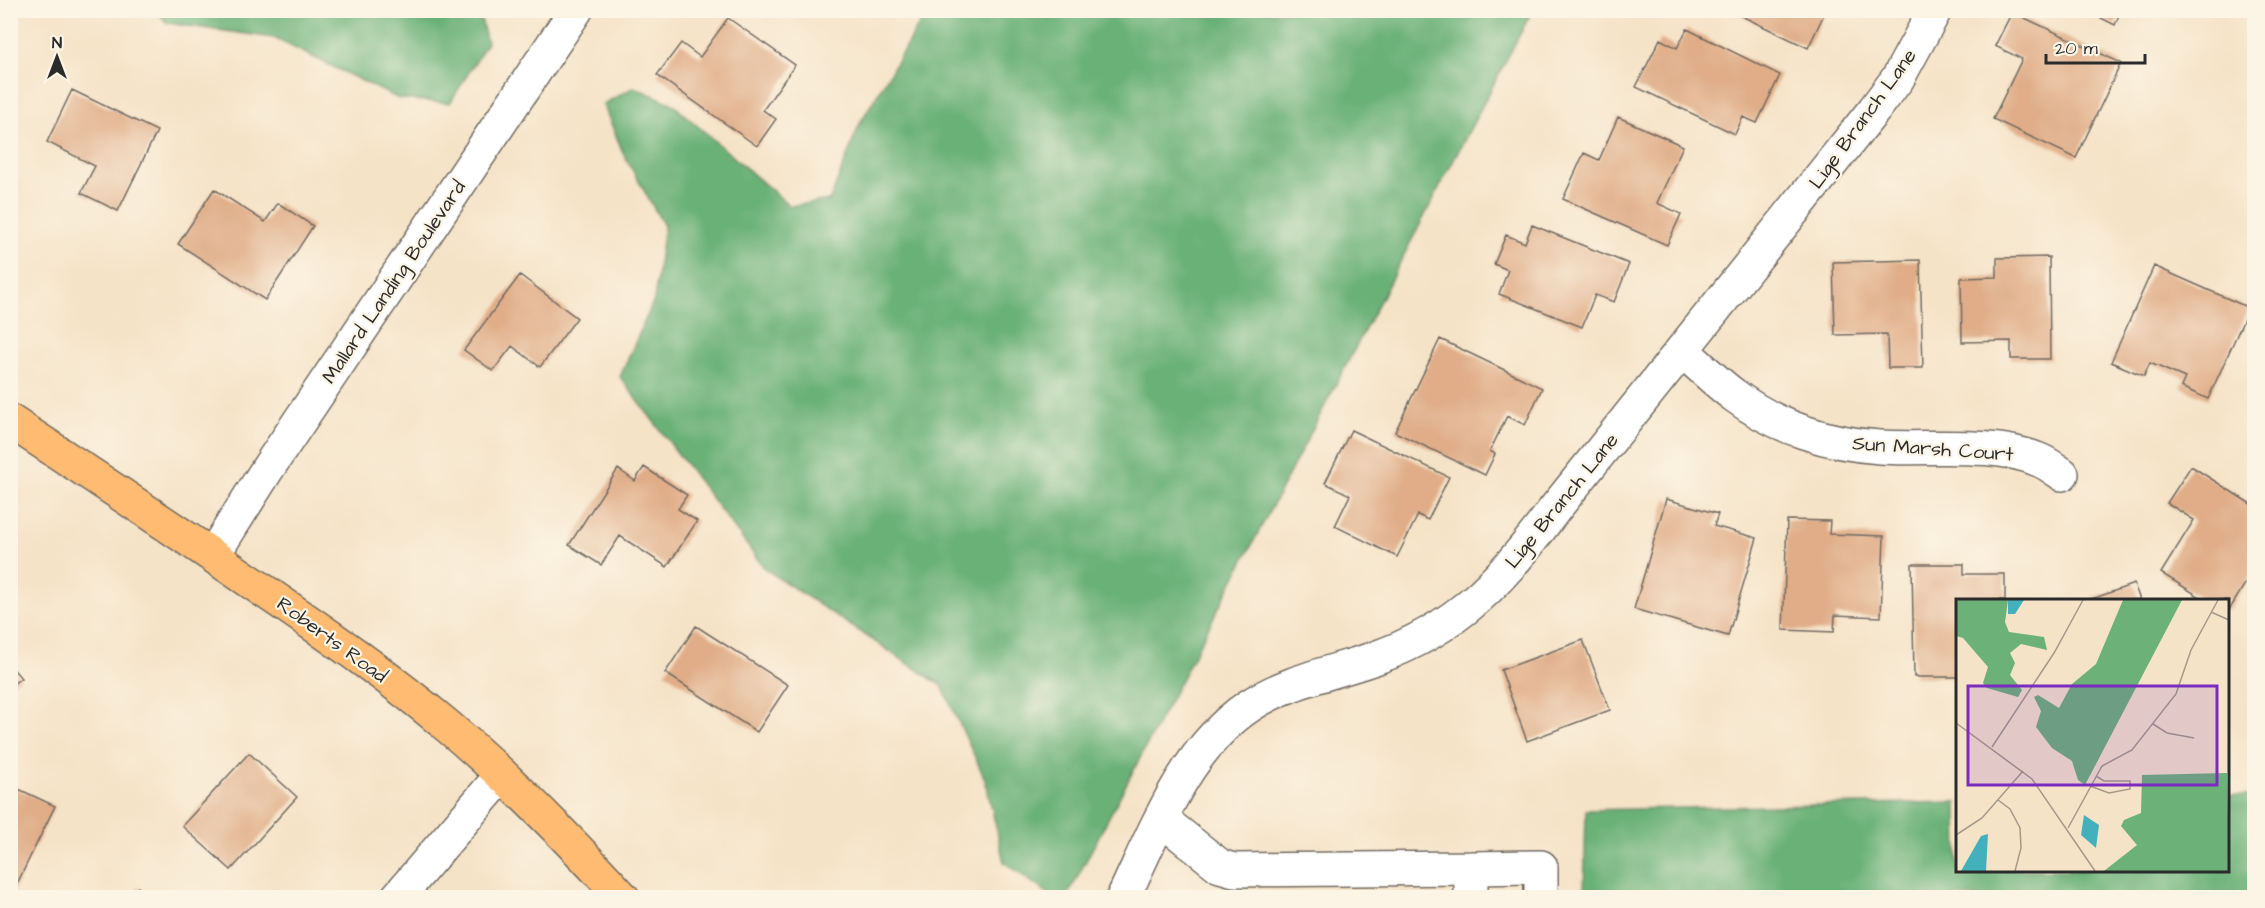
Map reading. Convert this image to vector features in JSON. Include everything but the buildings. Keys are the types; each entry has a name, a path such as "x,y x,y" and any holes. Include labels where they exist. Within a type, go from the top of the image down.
{"main road":[{"name":"Roberts Road","path":"10,421 213,555 351,651 445,724 502,775 583,854 623,897"}],"street":[{"name":"Mallard Landing Boulevard","path":"213,555 258,484 576,10"},
{"name":"Lige Branch Lane","path":"1123,897 1187,772 1218,732 1248,707 1274,692 1301,680 1377,657 1420,638 1460,614 1492,586 1522,553 1874,110 1898,78 1935,10"},
{"name":"Sun Marsh Court","path":"1683,351 1736,397 1770,418 1808,434 1879,447 1965,448 2009,452 2039,460 2062,474"},
{"path":"397,897 502,775"},
{"path":"1161,819 1220,866 1234,870 1471,882 1540,867 1541,897"}],"green space":[{"path":"157,11 479,11 487,43 450,103 399,99 274,38 167,23"},
{"path":"927,11 1532,11 1067,897 1053,897 1004,862 985,779 942,686 765,569 620,377 654,300 664,226 624,155 603,104 634,87 671,103 790,206 830,200 860,123"},
{"path":"2229,796 2254,796 2254,897 1584,897 1586,810 1956,802 1956,872 2229,872"}]}
